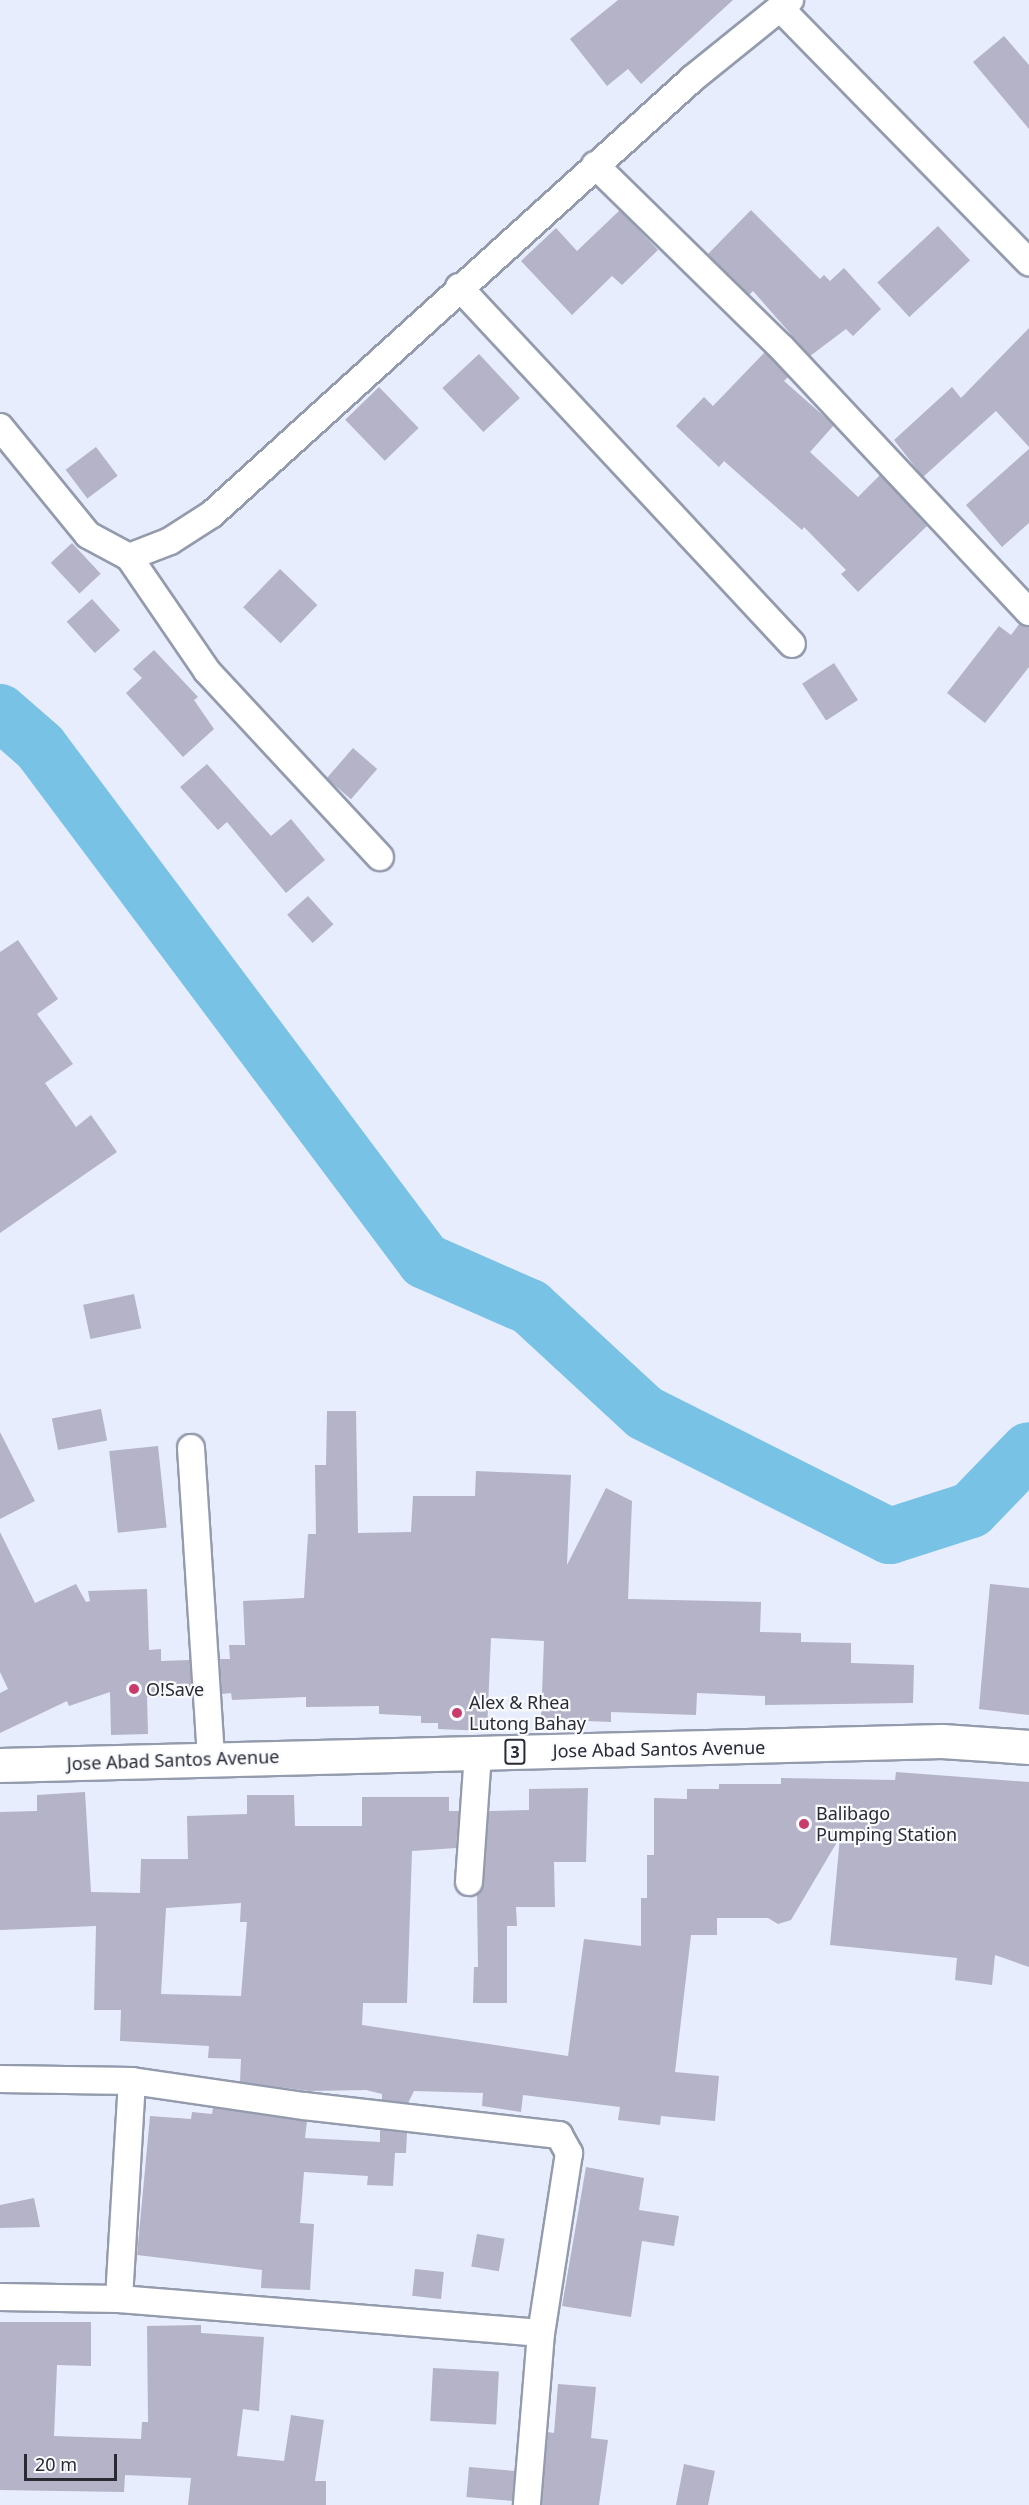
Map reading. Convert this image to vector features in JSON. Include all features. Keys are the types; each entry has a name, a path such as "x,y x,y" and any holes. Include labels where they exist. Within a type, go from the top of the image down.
{"highway":[{"name":"Jose Abad Santos Avenue","path":"0,1765 942,1741 1029,1747"}],"street":[{"path":"129,557 170,540 212,514 459,287 596,165 785,4 1029,262"},
{"path":"596,165 805,372 1029,612"},
{"path":"459,287 792,644"},
{"path":"0,427 88,535 129,557 207,671 380,857"},
{"path":"191,1448 211,1759"},
{"path":"470,1882 478,1752"},
{"path":"0,2079 132,2081 304,2106 559,2135 569,2154 541,2333 527,2505"},
{"path":"119,2299 132,2081"},
{"path":"0,2297 119,2299 541,2333"}],"building":[{"path":"618,0 733,0 641,84 628,69 607,86 570,39"},
{"path":"1004,36 1029,65 1029,129 973,62"},
{"path":"620,210 658,250 622,285 612,276 572,315 521,261 556,228 577,251"},
{"path":"751,210 820,279 824,275 830,281 844,268 881,309 853,336 846,329 810,356 753,291 749,295 708,254"},
{"path":"938,226 970,260 909,317 877,283"},
{"path":"1029,328 1029,447 996,411 923,477 894,440 952,387 961,398"},
{"path":"765,352 788,377 784,381 834,425 810,452 858,497 880,475 927,526 858,592 841,574 846,570 804,527 802,530 724,461 719,467 676,426 704,397 713,406"},
{"path":"479,354 520,398 483,432 442,388"},
{"path":"379,387 419,428 385,461 345,420"},
{"path":"96,447 118,476 87,499 66,470"},
{"path":"1029,449 1029,523 1002,547 966,505"},
{"path":"72,543 101,574 79,593 51,563"},
{"path":"280,569 317,605 281,643 243,607"},
{"path":"92,599 120,630 95,653 67,622"},
{"path":"1020,623 1029,627 1029,667 985,723 947,693 999,626 1011,635"},
{"path":"154,650 198,697 194,700 214,729 183,757 126,693 142,678 133,669"},
{"path":"834,663 858,700 826,721 802,684"},
{"path":"353,748 377,769 351,799 327,778"},
{"path":"207,764 271,836 291,819 325,860 286,893 227,822 218,830 180,787"},
{"path":"308,896 333,924 313,943 287,915"},
{"path":"18,940 58,999 37,1014 73,1064 45,1083 76,1127 91,1115 117,1152 0,1233 0,952"},
{"path":"134,1294 141,1328 90,1339 83,1305"},
{"path":"101,1409 107,1440 58,1450 52,1419"},
{"path":"327,1411 356,1411 358,1533 411,1532 413,1496 475,1496 476,1471 571,1475 567,1565 606,1488 632,1501 628,1599 761,1602 760,1632 801,1633 801,1642 851,1643 851,1663 914,1665 913,1703 765,1705 765,1696 697,1693 696,1715 611,1712 611,1722 541,1719 544,1641 491,1638 487,1731 438,1729 438,1723 421,1723 421,1716 379,1714 379,1706 306,1707 306,1697 232,1700 231,1693 222,1694 220,1659 230,1659 229,1645 245,1645 243,1601 304,1598 308,1534 316,1534 315,1465 326,1465"},
{"path":"0,1432 35,1501 0,1519"},
{"path":"158,1446 167,1528 118,1533 109,1451"},
{"path":"0,1532 35,1603 76,1584 86,1602 90,1601 88,1591 147,1589 149,1650 161,1649 161,1661 190,1660 192,1695 147,1697 148,1734 111,1735 110,1692 69,1706 67,1701 0,1733 0,1693 8,1689 0,1672"},
{"path":"990,1584 1029,1588 1029,1715 979,1709"},
{"path":"896,1772 1029,1782 1029,1967 995,1955 992,1985 955,1980 957,1958 830,1945 840,1837 791,1920 778,1924 768,1918 717,1918 717,1935 691,1935 675,2072 719,2076 715,2121 661,2116 660,2125 618,2120 620,2107 523,2095 521,2112 482,2106 483,2093 414,2091 408,2103 382,2100 382,2094 366,2090 309,2091 240,2082 241,2059 208,2058 209,2046 120,2041 121,2010 94,2010 96,1926 0,1930 0,1812 37,1811 37,1795 85,1792 91,1892 140,1893 141,1859 188,1859 187,1816 247,1814 247,1795 294,1795 295,1826 362,1826 362,1797 449,1797 449,1811 459,1811 456,1848 412,1851 407,2003 363,2003 362,2025 568,2056 584,1939 641,1946 641,1898 647,1898 647,1855 654,1855 654,1798 687,1799 687,1789 719,1789 719,1784 781,1784 781,1778 895,1780","holes":["241,1903 240,1922 247,1922 241,1996 161,1994 166,1908"]},
{"path":"588,1788 586,1862 554,1862 555,1907 516,1907 517,1926 507,1926 507,2003 473,2003 474,1967 478,1967 477,1895 484,1883 489,1811 529,1810 529,1789"},
{"path":"213,2108 307,2121 305,2138 380,2142 380,2130 407,2133 406,2153 395,2153 393,2186 367,2185 368,2176 304,2172 300,2223 314,2224 310,2290 261,2288 262,2270 137,2255 150,2116 191,2119 192,2112 212,2114"},
{"path":"586,2167 644,2178 639,2210 679,2216 674,2246 642,2241 631,2317 562,2306"},
{"path":"34,2198 40,2227 0,2228 0,2205"},
{"path":"477,2234 505,2239 499,2271 471,2266"},
{"path":"415,2269 444,2272 441,2299 412,2296"},
{"path":"0,2322 91,2322 91,2366 57,2365 54,2436 141,2439 142,2422 148,2422 147,2326 201,2325 201,2333 264,2337 259,2411 243,2409 237,2456 284,2461 291,2415 324,2420 315,2481 326,2481 326,2505 188,2505 191,2478 125,2475 124,2492 0,2490"},
{"path":"433,2368 499,2371 496,2424 430,2421"},
{"path":"558,2384 596,2387 591,2438 608,2440 599,2505 542,2505 548,2432 554,2433"},
{"path":"684,2464 715,2471 708,2505 676,2505"},
{"path":"469,2467 515,2471 512,2501 466,2497"}],"waterway":[{"path":"0,712 40,747 425,1261 530,1307 645,1413 890,1536 971,1510 1029,1450"}],"place":[{"name":"O!Save","path":"134,1689"},
{"name":"Alex & Rhea Lutong Bahay","path":"457,1713"},
{"name":"Balibago Pumping Station","path":"804,1824"}]}
